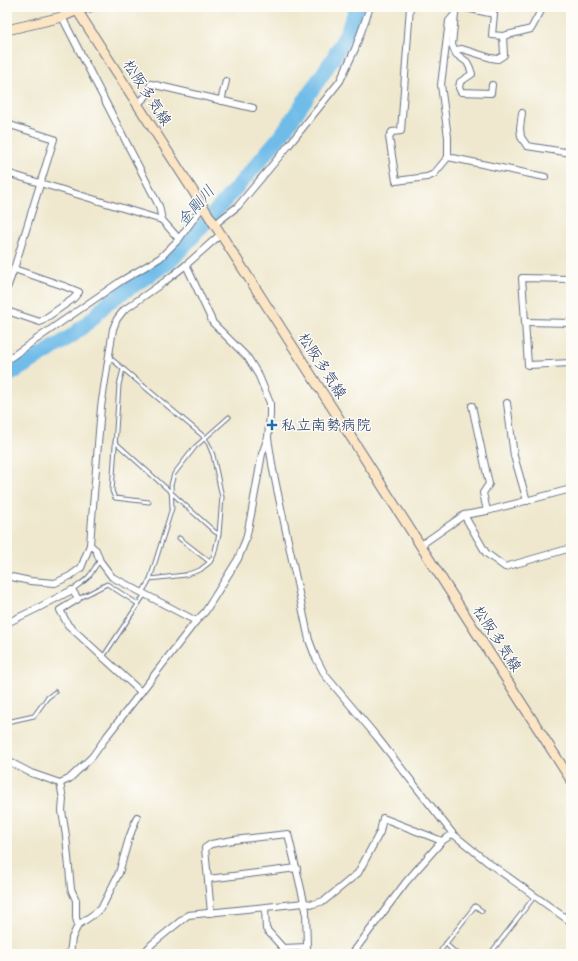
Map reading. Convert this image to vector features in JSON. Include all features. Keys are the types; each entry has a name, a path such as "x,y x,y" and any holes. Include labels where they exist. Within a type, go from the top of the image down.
{"main road":[{"path":"7,30 62,17 77,9 90,7"},
{"name":"松阪多気線","path":"77,9 571,780"}],"street":[{"path":"214,222 238,206 340,81 355,49 370,7"},
{"path":"410,7 401,131 392,132 389,137 396,181 427,177 434,174 448,157 448,136 441,85 449,21 455,14"},
{"path":"456,7 452,45 456,54 466,62 472,74 460,82 459,88 461,92 490,93 492,85"},
{"path":"461,7 494,14 492,35 503,36 531,29 543,7"},
{"path":"62,17 159,206 162,220"},
{"path":"455,50 462,49 498,59 504,55 503,36"},
{"path":"221,101 226,81"},
{"path":"138,104 149,93 151,84 253,108"},
{"path":"522,113 520,128 521,138 527,146 571,153"},
{"path":"7,124 54,139 7,288"},
{"path":"448,157 545,176"},
{"path":"7,174 162,220 180,239"},
{"path":"7,360 109,289 160,258 180,239 205,208"},
{"path":"7,576 30,581 55,583 70,576 81,568 90,545 101,408 113,329 124,310 186,265 221,234"},
{"path":"7,762 31,773 60,783 68,779 92,757 196,621 205,612 238,559 246,539 262,454 268,437 270,403 259,376 248,358 213,323 186,265"},
{"path":"7,311 40,322 72,299 79,292 14,269"},
{"path":"571,279 522,278 528,365 571,363"},
{"path":"526,322 571,323"},
{"path":"507,403 514,456 527,501"},
{"path":"472,406 489,484 483,492 487,511"},
{"path":"268,437 276,485 310,640 315,656 325,675 453,834 486,861 571,922"},
{"path":"421,545 464,515 487,511 571,489"},
{"path":"464,515 486,554 505,567 571,548"},
{"path":"90,545 96,550 100,561 112,577 196,621"},
{"path":"7,623 72,590 78,599 60,610 68,625 141,692"},
{"path":"60,783 63,799 62,811 71,889 76,900 76,918 78,925"},
{"path":"70,954 72,938 78,925 101,909 119,873 137,817"},
{"path":"143,954 152,944 188,915 304,903 313,904 324,901 358,873 380,832 383,818 442,841"},
{"path":"211,913 205,848 211,844 233,840 288,834 306,910 307,947 283,948 266,929 265,908"},
{"path":"352,954 406,882 442,841 453,834"},
{"path":"208,879 297,868"}],"lane":[{"path":"108,356 202,434 208,443 212,455 222,497 219,534 214,555 210,562 200,570 185,575 150,579"},
{"path":"123,369 119,385 112,491 114,498 148,502"},
{"path":"103,657 138,604 150,579 172,508 171,485 174,474 195,447 229,417"},
{"path":"115,442 214,532 219,534"},
{"path":"179,538 210,562"},
{"path":"72,590 90,575 97,563 100,561"},
{"path":"78,599 107,584 138,604"},
{"path":"7,722 34,716 47,698 55,692"},
{"path":"490,954 536,896"},
{"path":"441,950 475,906 482,911"},
{"path":"446,943 457,954"}],"waterway":[{"name":"金剛川","path":"7,376 73,335 93,318 107,303 171,261 282,134 334,57 347,32 357,7"}],"place":[{"name":"私立南勢病院","path":"272,425"}]}
